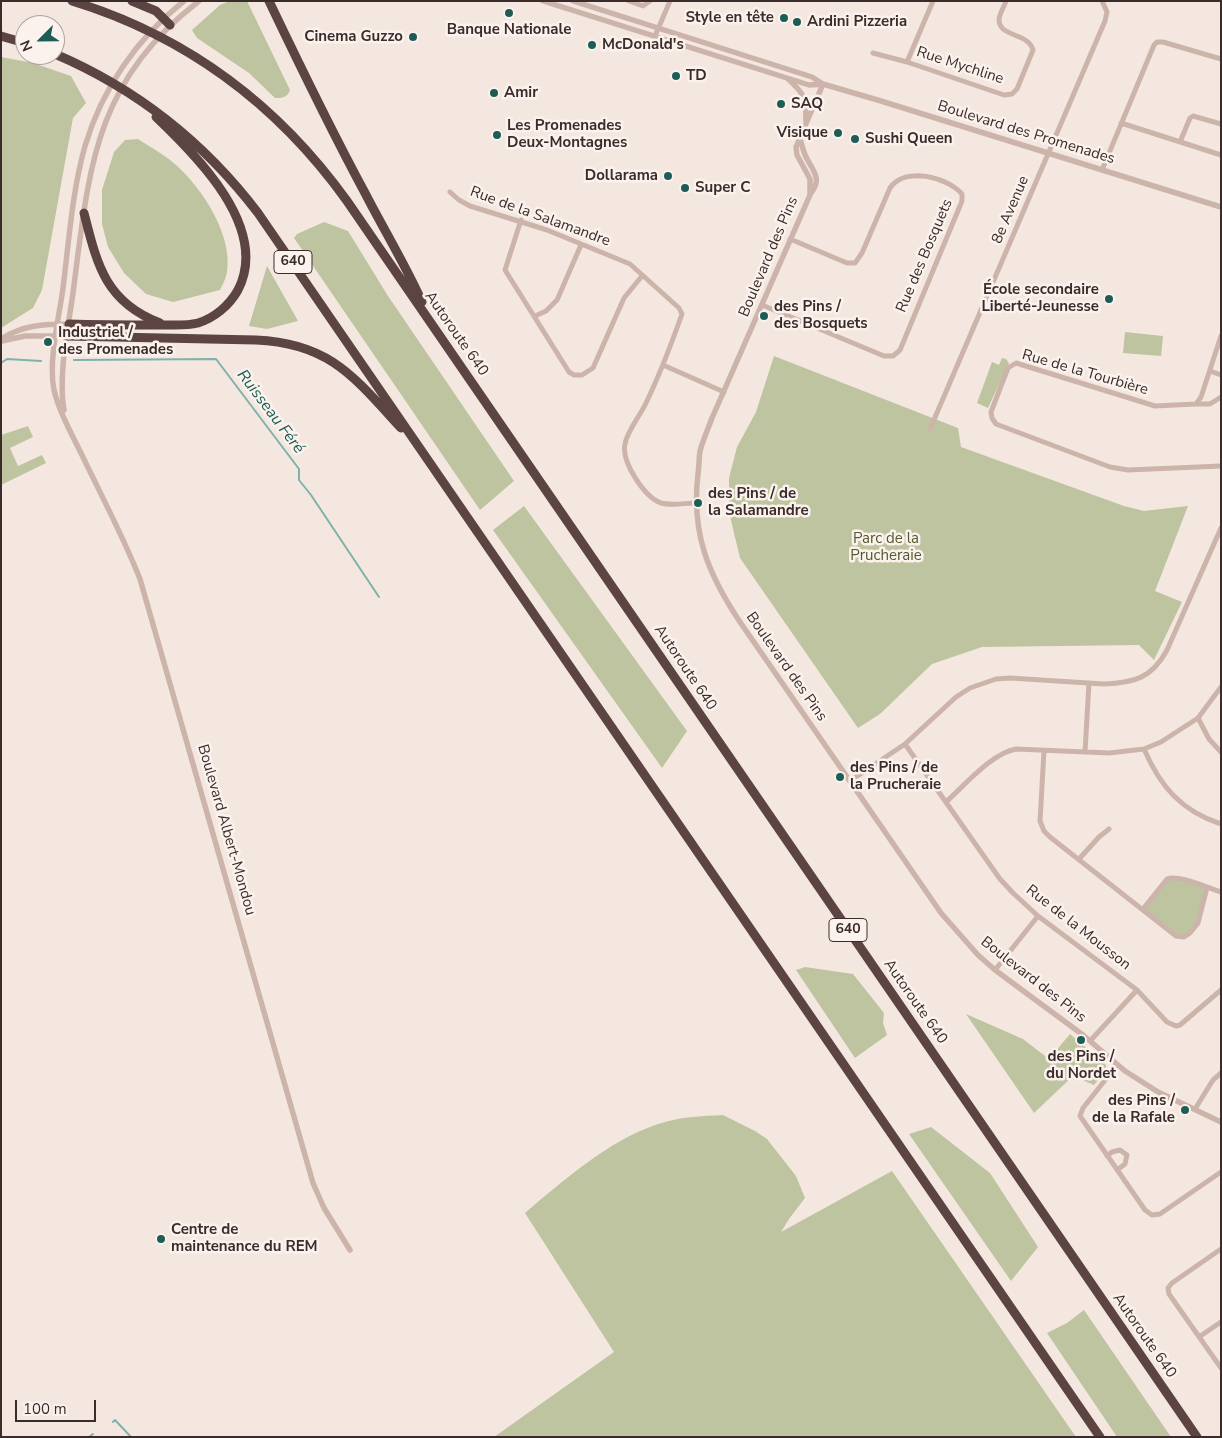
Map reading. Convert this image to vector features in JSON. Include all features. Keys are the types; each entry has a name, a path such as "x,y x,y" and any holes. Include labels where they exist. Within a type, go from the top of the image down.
{"highway":[{"name":"Autoroute 640","path":"72,1 134,24 176,45 238,86 303,145 348,201 1197,1437"},
{"path":"132,1 151,8 167,22"},
{"path":"269,1 339,145 408,271 431,322"},
{"path":"1,36 15,40"},
{"name":"640","path":"65,59 136,97 170,121 194,142 239,189 289,257 1100,1437"},
{"path":"69,324 193,324 208,319 221,310 233,297 241,283 246,265 246,252 235,216 212,179 187,147 136,97"},
{"path":"84,213 95,257 112,288 126,305 138,314 164,325"},
{"path":"67,336 263,340 303,347 332,361 350,374 422,451"}],"street":[{"path":"1,340 24,336 67,336 94,155 114,102 135,65 184,1"},
{"path":"56,336 78,177 91,130 104,98 120,70 140,44 167,22 200,1"},
{"name":"Boulevard des Promenades","path":"543,1 786,78 810,85 822,84"},
{"name":"Boulevard des Promenades","path":"573,1 812,77 822,84 1221,207"},
{"path":"629,1 643,6 650,1"},
{"path":"655,36 670,1"},
{"path":"907,62 933,1"},
{"name":"Rue Mychline","path":"873,53 907,62 1004,95 1012,94 1017,90 1033,50 1029,41 1003,29 999,23 1006,1"},
{"name":"8e Avenue","path":"930,429 1105,20 1107,12 1102,1"},
{"path":"1102,170 1154,45 1158,42 1163,42 1221,59"},
{"path":"786,78 803,95 806,105 806,125"},
{"path":"806,125 822,84"},
{"path":"1180,142 1190,118 1193,116 1221,124"},
{"path":"1121,123 1221,155"},
{"name":"Boulevard des Pins","path":"806,125 800,139 816,178 816,186 790,239 712,418 700,451 695,503 706,558 716,583 740,622 941,913 978,956 1090,1041 1117,1065 1148,1086 1221,1122"},
{"name":"Rue des Bosquets","path":"762,305 884,356 893,356 900,350 962,201 962,194 957,188 926,176 916,175 896,182 890,188 862,253 855,263 847,263 790,239"},
{"name":"Rue de la Salamandre","path":"450,192 470,206 521,220 630,264 679,308 682,314 663,365 639,418 627,436 624,453 638,481 650,497 662,503 695,503"},
{"path":"521,220 505,270 569,372 574,375 582,375 593,368 624,298 642,276"},
{"path":"535,316 546,311 557,300 581,245"},
{"path":"1,340 24,327 69,324"},
{"name":"Boulevard Albert-Mondou","path":"56,336 53,383 57,398 127,547 140,580 314,1183 324,1208 350,1250"},
{"name":"Boulevard Albert-Mondou","path":"66,420 62,391 67,336"},
{"path":"1196,404 1201,397 1221,336"},
{"name":"Rue de la Tourbière","path":"1221,397 1210,404 1155,406 1016,363 1008,368 991,412 996,424 1110,466 1128,470 1221,466"},
{"path":"663,365 724,392"},
{"path":"1210,371 1221,375"},
{"path":"850,781 905,744 956,697 970,688 986,682 1010,678 1104,684 1130,682 1148,675 1167,650 1221,528"},
{"path":"1085,752 1088,683"},
{"path":"946,802 996,756 1006,750 1109,753 1144,749 1161,742 1198,718 1221,687"},
{"path":"1198,718 1209,739 1221,752"},
{"name":"Rue de la Mousson","path":"905,744 1000,879 1038,916 1137,990 1167,1022 1176,1026 1184,1023 1221,990"},
{"path":"1144,749 1154,772 1176,800 1197,814 1221,824"},
{"path":"1044,751 1040,813 1042,826 1050,837 1176,936 1184,937 1198,923 1207,888"},
{"path":"1080,859 1099,837 1109,829"},
{"path":"1142,909 1170,877 1221,892"},
{"path":"995,970 1038,916"},
{"path":"1090,1041 1137,990"},
{"path":"1117,1065 1082,1108 1080,1116 1145,1210 1152,1216 1155,1216 1221,1172"},
{"path":"1195,1109 1213,1080 1221,1073"},
{"path":"1107,1156 1120,1150 1127,1155 1126,1164 1117,1170"},
{"path":"1221,1249 1172,1283 1168,1288 1170,1294 1221,1368"},
{"path":"1199,1337 1221,1322"}],"green space":[{"path":"230,1 247,1 290,90 286,96 275,98 249,73 197,38 192,30 220,5"},
{"path":"1,57 15,60 15,65 39,65 71,76 86,103 73,118 42,290 33,308 1,328"},
{"path":"138,139 176,165 196,186 213,213 225,243 228,258 227,274 220,290 173,302 146,294 124,273 108,247 102,224 102,190 114,152 125,140"},
{"path":"324,222 348,231 388,296 514,481 480,510 294,238 297,234"},
{"path":"267,266 298,321 267,329 249,326"},
{"path":"1125,332 1163,336 1161,356 1123,353"},
{"name":"Parc de la Prucheraie","path":"774,356 958,428 961,447 1124,506 1144,511 1188,506 1155,591 1182,602 1154,660 1139,645 982,647 932,664 880,714 858,728 740,558 729,512 729,478 737,447 756,412"},
{"path":"1002,358 1006,359 1009,363 988,408 977,403 992,362 999,365"},
{"path":"28,426 33,437 10,448 18,466 42,455 46,463 1,485 1,435"},
{"path":"524,506 687,731 662,768 493,530"},
{"path":"1170,877 1207,888 1198,923 1184,937 1176,936 1143,909"},
{"path":"805,967 853,974 884,1013 883,1023 887,1035 855,1058 796,970"},
{"path":"966,1014 1023,1039 1049,1059 1070,1034 1106,1065 1106,1070 1094,1085 1073,1076 1034,1113"},
{"path":"723,1115 767,1139 796,1176 805,1198 781,1232 892,1171 1076,1437 494,1437 614,1352 525,1213 588,1162 640,1131 674,1120"},
{"path":"931,1127 990,1173 1038,1247 1011,1281 909,1134"},
{"path":"1084,1310 1171,1437 1117,1437 1047,1333 1067,1323"}],"waterway":[{"name":"Ruisseau Féré","path":"1,363 7,359 41,361"},
{"name":"Ruisseau Féré","path":"74,360 216,359 299,469 299,480 379,597"},
{"path":"113,1422 115,1420 131,1437"},
{"path":"89,1437 93,1434"}],"place":[{"name":"Banque Nationale","path":"509,13"},
{"name":"Style en tête","path":"784,18"},
{"name":"Ardini Pizzeria","path":"797,22"},
{"name":"Cinema Guzzo","path":"413,37"},
{"name":"McDonald's","path":"592,45"},
{"name":"TD","path":"676,76"},
{"name":"Amir","path":"494,93"},
{"name":"SAQ","path":"781,104"},
{"name":"Visique","path":"838,133"},
{"name":"Les Promenades Deux-Montagnes","path":"497,135"},
{"name":"Sushi Queen","path":"855,139"},
{"name":"Dollarama","path":"668,176"},
{"name":"Super C","path":"685,188"},
{"name":"École secondaire Liberté-Jeunesse","path":"1109,299"},
{"name":"des Pins / des Bosquets","path":"764,316"},
{"name":"Industriel / des Promenades","path":"48,342"},
{"name":"des Pins / de la Salamandre","path":"698,503"},
{"name":"des Pins / de la Prucheraie","path":"840,777"},
{"name":"des Pins / du Nordet","path":"1081,1040"},
{"name":"des Pins / de la Rafale","path":"1185,1110"},
{"name":"Centre de maintenance du REM","path":"161,1239"}]}
